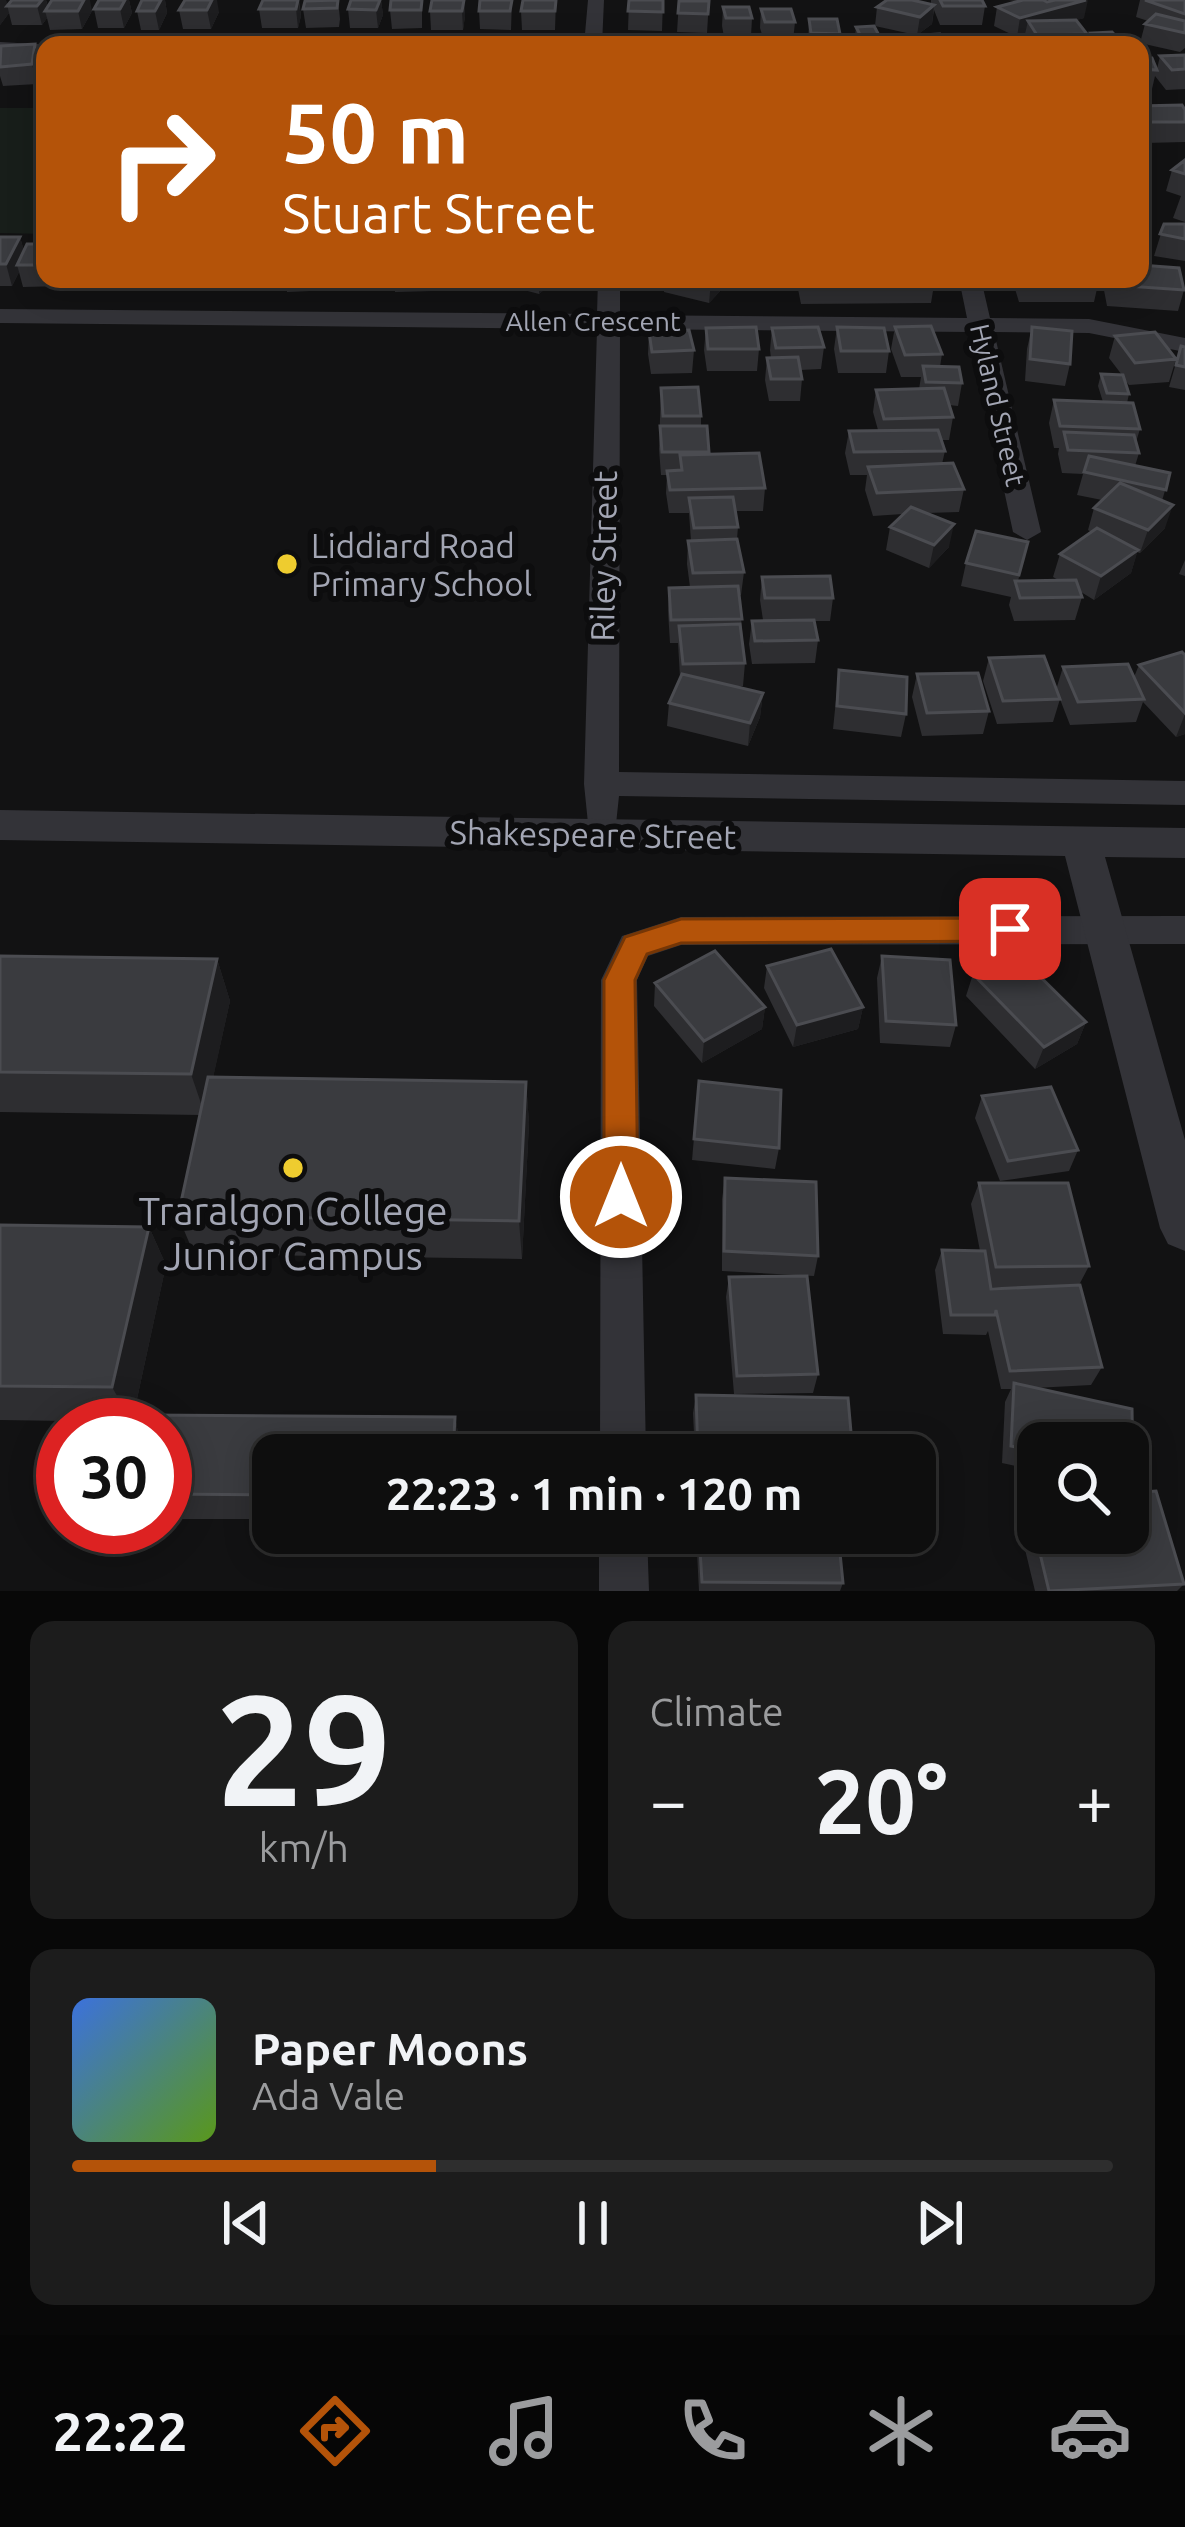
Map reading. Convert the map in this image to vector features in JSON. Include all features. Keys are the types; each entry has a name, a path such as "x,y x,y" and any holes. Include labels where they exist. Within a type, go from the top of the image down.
{"street":[{"path":"594,36 596,0"},
{"path":"2,49 36,47"},
{"name":"Riley Street","path":"602,834 609,288"},
{"name":"Hyland Street","path":"972,288 1027,532"},
{"name":"Allen Crescent","path":"0,316 1089,326 1185,345"},
{"name":"Shakespeare Street","path":"600,784 1185,793"},
{"name":"Shakespeare Street","path":"0,825 1185,843"},
{"path":"1081,842 1185,1228"},
{"path":"623,1434 620,980 635,946 681,931 1185,930"},
{"path":"623,1554 624,1591"}],"shaded area":[{"path":"0,108 36,108 36,234 0,233"}],"building":[{"path":"12,0 42,0 37,6 7,6"},
{"path":"52,0 84,0 78,11 45,11"},
{"path":"99,0 125,0 120,9 94,9"},
{"path":"142,0 161,0 155,11 137,11"},
{"path":"185,0 212,0 207,10 179,10"},
{"path":"263,0 298,0 296,9 259,9"},
{"path":"338,0 337,8 303,9 305,1"},
{"path":"351,0 380,0 376,10 348,9"},
{"path":"391,0 422,0 421,10 390,10"},
{"path":"432,0 464,0 462,11 430,11"},
{"path":"480,0 512,0 510,11 479,11"},
{"path":"523,0 556,0 555,11 521,11"},
{"path":"629,0 663,0 663,12 628,11"},
{"path":"887,0 934,5 920,17 877,7"},
{"path":"940,0 982,0 985,6 943,6"},
{"path":"1023,0 1086,0 1020,18 997,7"},
{"path":"1145,0 1185,0 1185,14"},
{"path":"679,1 709,1 708,14 678,13"},
{"path":"723,7 749,7 752,18 726,18"},
{"path":"761,9 791,9 795,22 765,22"},
{"path":"1156,14 1185,21 1185,33 1145,24"},
{"path":"809,19 837,19 840,34 811,33"},
{"path":"1076,20 1087,34 1037,35 1028,21"},
{"path":"874,26 879,36 861,36 856,27"},
{"path":"35,44 32,64 0,67 1,46"},
{"path":"1185,55 1185,69 1172,70 1160,56"},
{"path":"1182,105 1185,122 1150,122 1149,106"},
{"path":"1185,160 1185,174 1172,170"},
{"path":"1164,224 1185,224 1185,239 1160,234"},
{"path":"0,237 20,237 6,264 0,264"},
{"path":"27,244 36,244 36,265 17,265"},
{"path":"1149,266 1179,268 1184,290 1149,288"},
{"path":"931,326 942,354 905,355 895,327"},
{"path":"756,327 759,349 708,349 706,328"},
{"path":"818,327 824,347 776,348 772,328"},
{"path":"837,327 884,328 889,351 841,351"},
{"path":"1032,327 1072,331 1070,364 1030,359"},
{"path":"689,330 694,350 652,352 649,332"},
{"path":"1155,332 1176,359 1135,363 1115,336"},
{"path":"1181,346 1185,347 1185,367 1176,365"},
{"path":"798,357 802,379 771,379 767,358"},
{"path":"923,366 959,367 962,383 926,382"},
{"path":"1101,374 1123,375 1129,394 1107,393"},
{"path":"698,387 701,416 663,416 661,388"},
{"path":"944,388 953,417 884,419 876,390"},
{"path":"1054,400 1133,403 1140,429 1060,426"},
{"path":"660,426 707,426 709,452 662,452"},
{"path":"938,430 945,451 854,452 849,431"},
{"path":"1064,432 1134,435 1139,453 1068,450"},
{"path":"759,453 765,488 670,490 667,471 682,470 680,455"},
{"path":"1089,456 1170,473 1166,490 1084,472"},
{"path":"953,463 964,489 877,493 868,467"},
{"path":"1120,483 1173,505 1148,530 1094,508"},
{"path":"733,497 738,527 694,528 689,498"},
{"path":"911,507 954,524 934,545 890,527"},
{"path":"1097,528 1138,550 1101,576 1060,554"},
{"path":"976,531 1028,542 1019,575 966,563"},
{"path":"737,539 744,572 693,573 688,541"},
{"path":"830,576 833,598 765,598 762,577"},
{"path":"1076,580 1082,597 1020,598 1015,581"},
{"path":"738,586 742,619 671,620 669,588"},
{"path":"814,620 818,640 755,641 752,621"},
{"path":"740,624 745,663 683,664 679,626"},
{"path":"1185,655 1185,713 1139,665"},
{"path":"1044,656 1060,699 1003,701 989,658"},
{"path":"1128,664 1144,699 1078,702 1063,667"},
{"path":"839,670 907,677 906,714 837,706"},
{"path":"978,673 989,711 927,713 917,674"},
{"path":"682,674 763,693 750,723 669,703"},
{"path":"831,949 863,1007 797,1025 767,966"},
{"path":"715,951 765,1007 704,1041 655,983"},
{"path":"1014,951 1086,1022 1044,1047 973,974"},
{"path":"0,956 217,959 191,1074 0,1072"},
{"path":"882,956 950,960 956,1025 886,1021"},
{"path":"208,1077 526,1082 519,1221 178,1216"},
{"path":"699,1081 781,1090 779,1148 694,1139"},
{"path":"1051,1087 1078,1150 1008,1161 982,1096"},
{"path":"725,1178 816,1182 818,1256 724,1251"},
{"path":"979,1183 1068,1183 1089,1266 996,1267"},
{"path":"0,1225 149,1227 112,1387 0,1386"},
{"path":"942,1250 985,1251 991,1289 1080,1285 1102,1367 1010,1371 996,1310 995,1315 951,1315"},
{"path":"807,1276 818,1374 737,1376 729,1277"},
{"path":"1014,1383 1132,1409 1132,1422 1017,1422 1017,1447 1011,1446"},
{"path":"696,1395 848,1398 851,1434 697,1434"},
{"path":"192,1415 455,1417 454,1434 252,1434 252,1495 192,1494"},
{"path":"1156,1491 1184,1584 1049,1591 1040,1554 1149,1554 1149,1492"},
{"path":"700,1554 840,1554 843,1583 702,1582"}],"place":[{"name":"Liddiard Road Primary School","path":"287,564"},
{"name":"Traralgon College Junior Campus","path":"293,1168"}],"route":[{"path":"621,1197 620,980 635,946 681,931 1010,929"}]}
